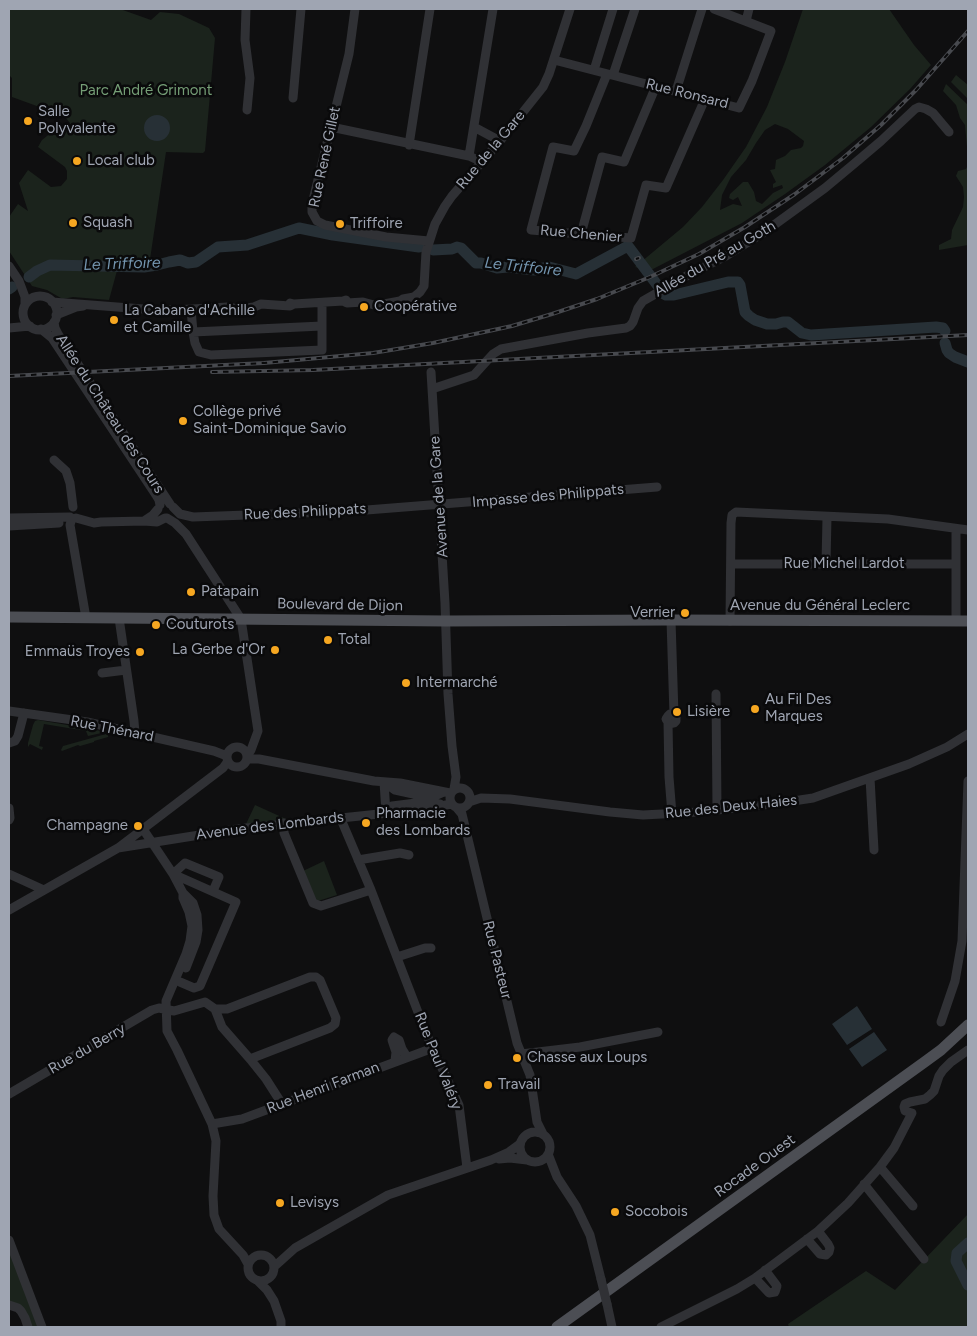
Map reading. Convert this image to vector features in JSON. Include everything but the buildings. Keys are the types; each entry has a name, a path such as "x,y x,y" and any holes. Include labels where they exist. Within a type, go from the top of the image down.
{"main road":[{"name":"Boulevard de Dijon","path":"9,618 446,622 672,620"},
{"name":"Avenue du Général Leclerc","path":"672,620 962,621"},
{"name":"Rocade Ouest","path":"557,1327 941,1050 968,1025"}],"street":[{"path":"246,9 245,40 250,78 248,110"},
{"path":"293,98 301,9"},
{"name":"Rue René Gillet","path":"355,9 349,54 312,204 312,212 317,221 331,226 386,237 429,241"},
{"path":"409,145 430,9"},
{"path":"468,156 493,9"},
{"name":"Rue de la Gare","path":"322,303 368,299 382,301 400,297 403,299 414,297 420,292 424,286 425,260 435,224 445,206 544,87 570,9"},
{"path":"594,70 613,9"},
{"path":"610,75 635,9"},
{"path":"676,92 702,9"},
{"path":"714,9 746,21 749,9"},
{"name":"Rue Ronsard","path":"554,60 739,108 752,82 771,31 746,21"},
{"name":"Rue Chenier","path":"610,75 574,152 553,147 531,230 631,238 646,184 666,188 705,99"},
{"path":"581,234 602,157 624,162 656,86"},
{"name":"Allée du Pré au Goth","path":"432,389 474,375 493,354 501,349 630,326 643,301 726,256 763,233 825,188 919,107 933,113 949,132"},
{"path":"331,127 468,156 482,162"},
{"path":"474,127 500,141"},
{"path":"9,266 19,281 25,297 24,318 30,326"},
{"path":"19,281 38,296"},
{"path":"9,326 28,301 38,296 43,296 52,302 55,306 55,318"},
{"path":"52,302 143,309 237,308 254,307 261,304 290,306 294,304 322,303 322,350 211,356 199,352 195,343 191,309"},
{"path":"9,326 30,326 41,329 50,326 55,318 76,307 90,305"},
{"name":"Allée du Château des Cours","path":"55,318 55,328 58,334 174,523 185,531 241,619"},
{"path":"194,332 322,326"},
{"name":"Allée du Château des Cours","path":"41,329 52,338 167,511"},
{"name":"Avenue de la Gare","path":"431,372 440,504 449,711 456,777"},
{"path":"54,460 66,471 70,482 72,515 86,618"},
{"name":"Impasse des Philippats","path":"440,504 657,487"},
{"name":"Rue des Philippats","path":"167,511 193,517 440,504"},
{"path":"9,518 72,515 87,517 101,522 144,520 167,511"},
{"path":"730,621 732,515 736,512 888,519 968,530"},
{"path":"9,526 59,523 72,515"},
{"path":"185,531 184,524 193,517"},
{"path":"826,564 827,517"},
{"path":"956,529 956,564 962,621"},
{"name":"Rue Michel Lardot","path":"731,564 956,564"},
{"path":"119,618 135,733"},
{"path":"241,619 258,731 252,750 245,754"},
{"path":"672,620 669,777 672,814"},
{"path":"102,673 126,670"},
{"path":"716,694 718,810"},
{"name":"Rue Thénard","path":"9,710 87,722 225,758"},
{"path":"9,743 15,741 18,736 24,713"},
{"name":"Rue des Deux Haies","path":"457,799 510,799 643,815 718,810 780,803 813,798 909,764 947,747 968,734"},
{"path":"255,740 266,760"},
{"path":"225,758 234,748 238,747 245,754 266,760 374,781 408,784 457,799"},
{"name":"Avenue des Lombards","path":"9,910 118,848 143,829 225,758 242,765 245,762 245,754"},
{"name":"Rue Pasteur","path":"456,777 457,799 517,1043 530,1074 534,1105 543,1134"},
{"path":"870,778 874,850"},
{"path":"941,1022 955,981 962,940 968,781"},
{"path":"384,782 386,813"},
{"name":"Avenue des Lombards","path":"118,848 236,829 386,813 392,806 457,799"},
{"path":"9,808 9,820"},
{"name":"Rue Paul Valéry","path":"340,817 433,1048 459,1105 467,1168"},
{"path":"284,823 284,833 313,903 321,906 371,890"},
{"path":"143,829 173,874 183,893 193,903 197,915 198,930 196,942 180,982 166,1009"},
{"path":"358,860 400,853 409,855"},
{"path":"173,874 185,863 219,877 213,891"},
{"path":"9,874 48,888 58,895"},
{"path":"173,874 236,902 200,986 194,988 180,982"},
{"path":"183,893 192,926 190,941 166,1001 167,1031 212,1124 216,1141 213,1196 214,1215 219,1229 243,1255 248,1264 249,1274 267,1290 281,1321 280,1327"},
{"path":"397,957 431,948"},
{"name":"Rue du Berry","path":"9,1094 152,1010 159,1008 174,1011 205,1002 215,1009 227,1009 310,977 316,977 320,980 336,1018 335,1024 330,1028 250,1059"},
{"path":"215,1009 222,1027 266,1079 282,1104"},
{"path":"522,1054 580,1047 658,1032"},
{"path":"395,1061 396,1052 392,1040 394,1037 399,1040 407,1057"},
{"name":"Rue Henri Farman","path":"212,1124 242,1119 433,1048"},
{"path":"661,1327 673,1325 755,1278 818,1231 880,1168 894,1148 912,1113 905,1111 905,1104 930,1096 943,1070 968,1050"},
{"name":"Rue Pasteur","path":"528,1134 534,1105"},
{"path":"275,1266 295,1248 388,1195 491,1160 509,1152 520,1144 524,1136 528,1134 538,1132 543,1134 549,1141 548,1154 542,1160 530,1161 510,1158 491,1160"},
{"path":"520,1144 521,1153 530,1161 548,1169 557,1177"},
{"path":"548,1154 557,1177 576,1206 590,1235 612,1327"},
{"path":"880,1168 914,1206"},
{"path":"864,1184 924,1259"},
{"path":"807,1239 820,1254 826,1255 830,1248 818,1231"},
{"path":"9,1240 42,1327"},
{"path":"231,1241 256,1255"},
{"path":"268,1256 295,1248"},
{"path":"248,1264 256,1255 264,1254 272,1259 275,1266 274,1272 268,1279 258,1281"},
{"path":"755,1278 769,1293 775,1292 777,1286 765,1270"},
{"path":"271,1276 274,1302"},
{"path":"9,1305 21,1311 28,1327"}],"green space":[{"name":"Parc André Grimont","path":"9,9 120,9 151,20 160,12 179,14 209,28 215,38 205,151 203,153 166,152 149,266 118,267 109,300 73,297 63,299 47,290 32,286 9,251 9,217 18,204 28,211 19,183 28,170 51,187 61,186 67,179 65,167 38,147 42,140 57,128 60,131 70,123 58,108 51,105 45,109 12,97 12,78 9,75"},
{"path":"803,9 889,9 914,45 931,65 910,89 871,127 825,165 785,194 742,223 653,269 646,270 635,267 683,227 702,207 723,180 746,147 767,107","holes":["775,124 788,129 804,141 801,148 791,150 785,156 776,160 775,169 770,170 776,182 773,184 773,188 782,185 783,188 773,193 762,204 756,201 754,192 748,182 743,182 730,194 729,198 733,200 738,197 742,206 733,204 720,210 722,195 731,177 746,160 765,130"]},
{"path":"956,75 968,85 968,99 951,82"},
{"path":"946,84 968,105 968,157 965,125 960,118 956,105 943,91"},
{"path":"968,165 968,245 939,250 939,245 951,239 952,230 963,207 963,187 956,176 958,171 966,169"},
{"path":"38,720 106,732 88,736 86,731 44,724 39,746 43,747 42,750 30,744 28,747 33,725"},
{"path":"106,734 108,737 61,750 63,746"},
{"path":"255,805 286,819 246,824"},
{"path":"324,861 337,895 316,901 303,871"},
{"path":"968,1214 968,1327 789,1327 788,1324 866,1271 895,1290"},
{"path":"9,1245 41,1327 31,1327 9,1302"}],"shaded area":[{"path":"157,115 166,119 170,128 166,137 157,141 148,137 144,128 148,119"},
{"path":"857,1006 872,1029 847,1045 832,1024"},
{"path":"874,1032 887,1050 862,1067 849,1049"}],"waterway":[{"name":"Le Triffoire","path":"29,277 50,265 144,267 180,260 188,263 196,262 218,247 247,245 299,228 333,235 419,247"},
{"name":"Le Triffoire","path":"433,250 461,248 476,263 497,268 508,267 534,270 549,267 576,274 628,246 664,294 674,295 728,282 738,282 745,312 755,320 767,324 788,322 802,333 811,335 936,327 943,328 945,331"},
{"name":"Le Triffoire","path":"945,343 949,353 968,362"},
{"name":"Le Triffoire","path":"968,1243 957,1253 956,1261 968,1285"}],"railway":[{"path":"9,376 264,363 373,353 433,343 512,326 597,299 699,254 795,194 843,158 881,125 916,90 968,31"},
{"path":"212,372 313,370 968,335"}],"place":[{"name":"Salle Polyvalente","path":"28,121"},
{"name":"Local club","path":"77,161"},
{"name":"Squash","path":"73,223"},
{"name":"Triffoire","path":"340,224"},
{"name":"Coopérative","path":"364,307"},
{"name":"La Cabane d'Achille et Camille","path":"114,320"},
{"name":"Collège privé Saint-Dominique Savio","path":"183,421"},
{"name":"Patapain","path":"191,592"},
{"name":"Verrier","path":"685,613"},
{"name":"Couturots","path":"156,625"},
{"name":"Total","path":"328,640"},
{"name":"La Gerbe d'Or","path":"275,650"},
{"name":"Emmaüs Troyes","path":"140,652"},
{"name":"Intermarché","path":"406,683"},
{"name":"Au Fil Des Marques","path":"755,709"},
{"name":"Lisière","path":"677,712"},
{"name":"Pharmacie des Lombards","path":"366,823"},
{"name":"Champagne","path":"138,826"},
{"name":"Chasse aux Loups","path":"517,1058"},
{"name":"Travail","path":"488,1085"},
{"name":"Levisys","path":"280,1203"},
{"name":"Socobois","path":"615,1212"}]}
